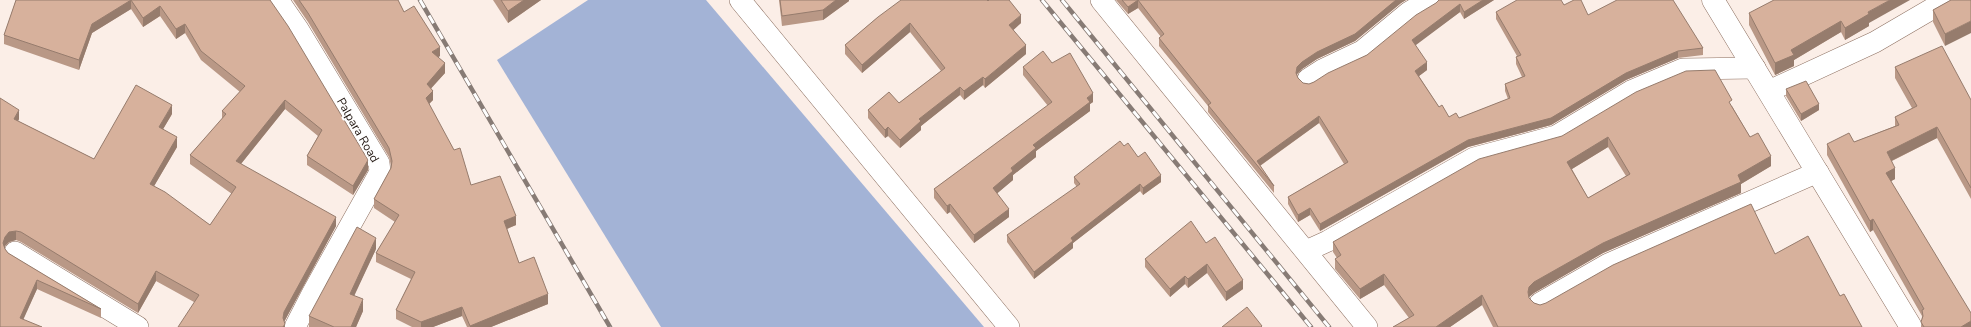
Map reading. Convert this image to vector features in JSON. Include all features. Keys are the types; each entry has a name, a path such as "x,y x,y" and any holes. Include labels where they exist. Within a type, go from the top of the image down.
{"main road":[{"path":"1713,0 1911,327"}],"street":[{"name":"Palpara Road","path":"278,0 298,29 379,163 380,172 295,327"},
{"path":"740,0 1009,327"},
{"path":"1101,0 1367,327"},
{"path":"1308,79 1322,70 1362,50 1409,12 1430,0"},
{"path":"1769,91 1875,42 1947,0"},
{"path":"1306,251 1328,241 1474,158 1556,136 1631,91 1683,69 1755,68"},
{"path":"1540,303 1608,264 1818,172"},
{"path":"15,252 138,327"}],"water":[{"path":"588,0 706,0 984,327 661,327 497,60"}],"building":[{"path":"16,0 131,0 92,24 79,60 4,35"},
{"path":"131,0 270,0 288,26 368,160 353,186 307,156 322,130 285,100 236,161 336,217 284,312 283,318 285,324 283,327 178,327 199,295 156,271 138,304 21,232 16,231 9,232 5,237 3,243 8,253 101,309 37,280 20,318 42,327 0,327 0,98 19,110 14,119 94,159 136,85 172,105 159,127 177,137 150,184 165,192 210,225 236,187 190,155 226,114 222,111 245,86 201,51 185,24 176,29 160,6 143,18"},
{"path":"299,0 398,0 404,12 414,6 440,47 432,52 445,63 427,84 433,91 426,98 454,150 460,148 471,185 500,176 516,216 504,221 519,263 534,257 548,294 470,326 462,307 421,322 396,310 415,272 376,253 399,215 374,199 391,168 392,161 389,148"},
{"path":"501,0 524,0 508,11"},
{"path":"780,0 836,0 823,10 782,16"},
{"path":"901,0 1009,0 1021,15 1009,25 1026,45 985,79 983,77 964,91 960,87 919,119 921,121 900,140 888,127 885,130 868,110 889,92 899,103 945,68 910,23 862,65 845,45"},
{"path":"1122,0 1138,0 1128,7"},
{"path":"1138,0 1396,0 1355,34 1317,52 1302,62 1297,67 1296,73 1298,78 1303,83 1309,84 1328,73 1367,55 1416,15 1439,0 1483,0 1464,12 1460,4 1412,40 1427,62 1415,71 1439,107 1442,105 1449,117 1456,113 1459,118 1510,98 1505,84 1525,76 1516,57 1521,55 1496,12 1517,0 1561,0 1564,5 1574,0 1581,0 1588,15 1617,0 1673,0 1703,48 1678,51 1626,73 1551,118 1468,140 1320,224 1310,208 1298,215 1288,197 1348,162 1319,116 1257,161 1274,186 1208,105 1211,103 1159,38 1164,34"},
{"path":"1774,0 1890,0 1868,12 1869,14 1845,28 1841,21 1791,50 1794,55 1775,63 1749,13"},
{"path":"1951,0 1971,0 1971,21 1945,34 1933,10"},
{"path":"1942,46 1971,100 1971,188 1937,127 1887,152 1895,168 1886,173 1971,313 1971,321 1961,327 1924,327 1921,322 1923,316 1922,310 1924,309 1873,219 1870,221 1827,144 1849,133 1854,142 1899,125 1895,117 1917,106 1895,67"},
{"path":"1043,51 1052,63 1070,53 1093,93 1087,98 1090,102 1033,145 1036,148 1011,168 1013,171 993,188 1009,209 974,235 950,204 947,206 934,189 1052,102 1023,67"},
{"path":"1715,70 1732,100 1729,102 1750,137 1758,133 1771,156 1738,175 1741,182 1603,243 1534,282 1529,287 1529,298 1534,303 1540,305 1546,303 1613,265 1751,204 1775,254 1808,236 1840,296 1844,294 1862,327 1498,327 1482,295 1436,327 1393,327 1414,315 1384,274 1360,289 1335,259 1341,255 1333,242 1479,159 1562,136 1636,92 1686,71","holes":["1608,137 1630,174 1588,198 1567,162"]},
{"path":"1806,81 1819,104 1801,114 1786,89"},
{"path":"1120,141 1124,146 1128,143 1138,157 1145,152 1161,175 1143,188 1140,184 1071,238 1073,241 1034,272 1007,235 1080,184 1074,177"},
{"path":"1191,221 1206,243 1215,237 1243,280 1226,292 1207,264 1188,279 1185,276 1170,289 1145,259"},
{"path":"357,227 376,238 350,294 363,299 351,327 334,327 309,316"},
{"path":"1247,307 1262,326 1261,327 1222,327"}],"railway":[{"path":"420,0 610,327"},
{"path":"1042,0 1311,327"},
{"path":"1062,0 1329,327"}]}
